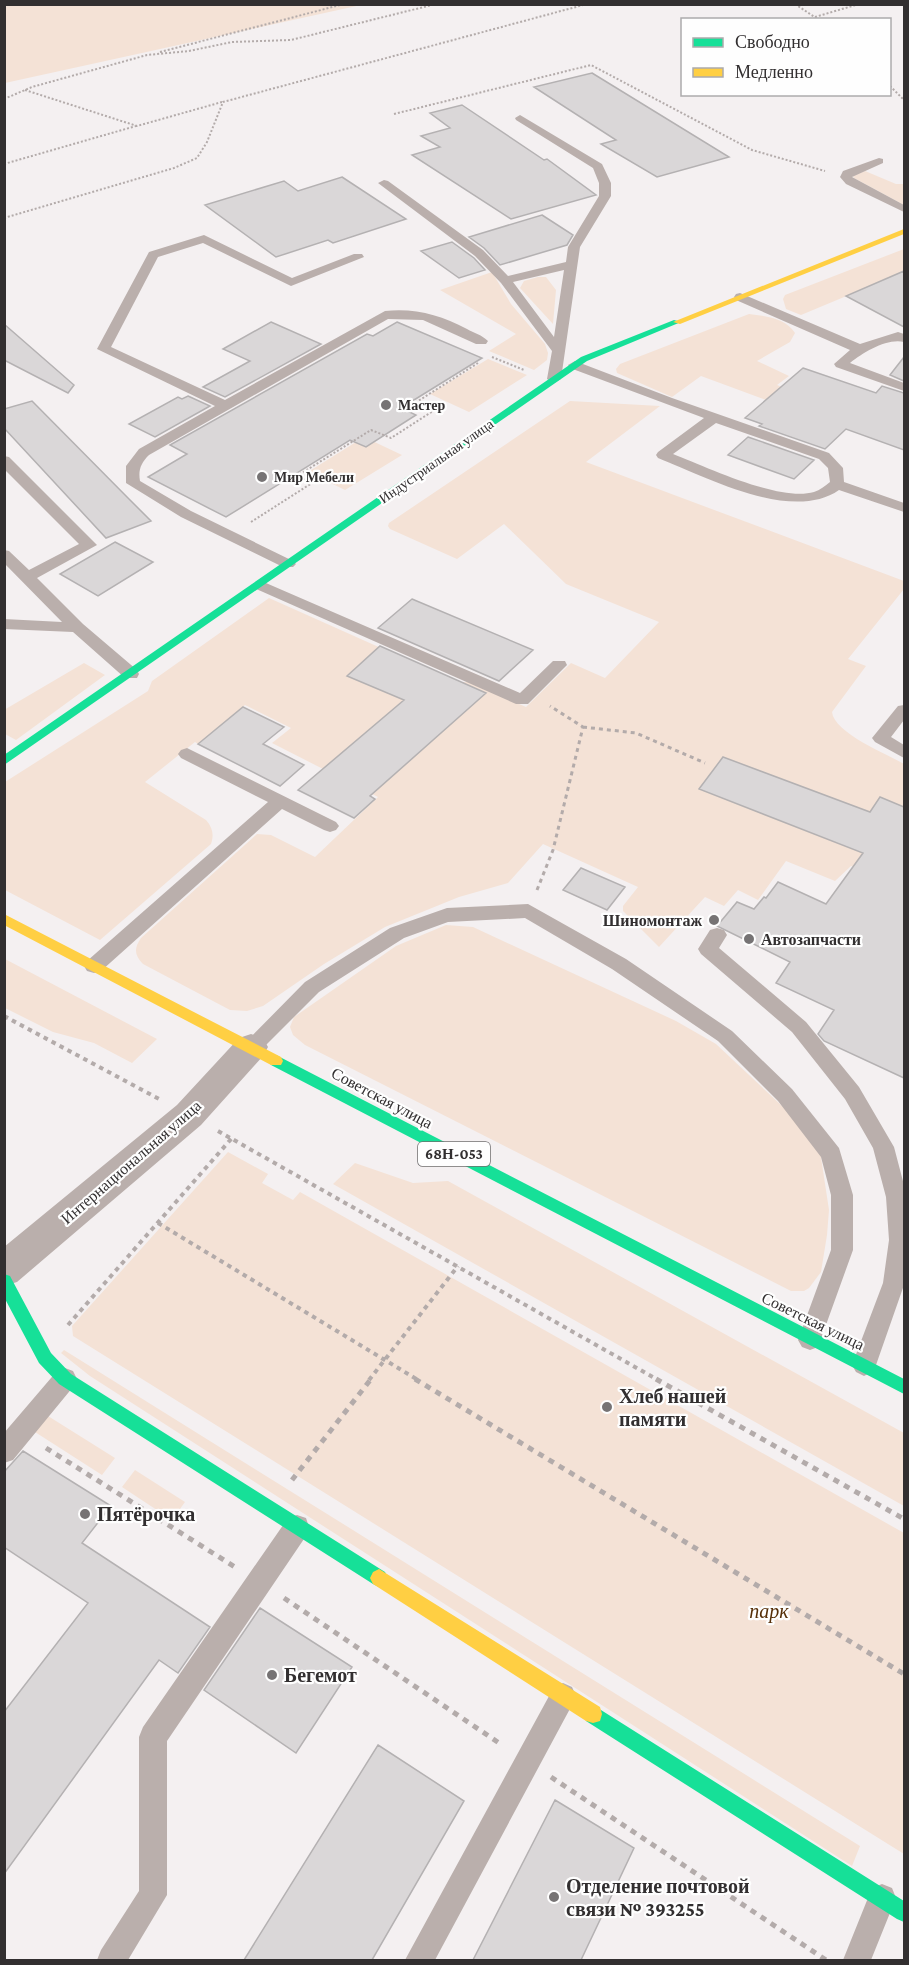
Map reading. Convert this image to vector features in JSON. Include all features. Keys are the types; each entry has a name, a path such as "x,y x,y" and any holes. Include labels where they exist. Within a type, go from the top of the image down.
{"street":[{"name":"Индустриальная улица","path":"5,760 584,358 904,231"},
{"name":"Советская улица","path":"4,919 904,1387"},
{"name":"Интернациональная улица","path":"4,1270 189,1115 251,1047"},
{"path":"4,1281 45,1358 65,1379 893,1905"}],"lane":[{"path":"520,118 598,166 605,183 605,196 574,247 552,380"},
{"path":"879,161 848,173 846,177 850,182 904,209"},
{"path":"384,183 479,253 505,280 558,351"},
{"path":"227,406 104,349 153,255 204,239 291,282 358,257"},
{"path":"505,280 573,264"},
{"path":"740,297 859,349"},
{"path":"288,564 230,536 133,483 130,470 135,462 144,452 385,315 406,312 426,315 481,341"},
{"path":"904,338 898,336 859,349 841,364 904,387"},
{"path":"575,365 713,418 824,456 836,465 837,484"},
{"path":"713,418 663,455 775,495 817,496 837,484"},
{"path":"4,460 89,545 29,576"},
{"path":"837,484 904,508"},
{"path":"4,554 29,576 77,627 131,674"},
{"path":"259,585 522,700 559,665"},
{"path":"4,624 77,627"},
{"path":"904,710 881,738 904,752"},
{"path":"187,754 330,826"},
{"path":"94,966 280,801"},
{"path":"251,1047 312,987 397,933 447,915 528,911 619,964 725,1036 785,1095 831,1154 842,1195 842,1250 810,1340"},
{"path":"717,935 708,949 799,1027 852,1093 882,1148 901,1199 900,1240 894,1283 864,1365"},
{"path":"4,1452 65,1379"},
{"path":"111,1960 153,1895 153,1737 297,1527"},
{"path":"419,1960 563,1696"},
{"path":"857,1960 893,1905"}],"path":[{"path":"4,99 24,90 103,66 344,4"},
{"path":"147,55 189,51 231,42 291,40 436,4"},
{"path":"4,164 223,102 587,4"},
{"path":"795,4 815,17 859,4"},
{"path":"394,114 591,65 752,150 846,177"},
{"path":"891,87 904,100"},
{"path":"24,90 137,126"},
{"path":"4,218 174,168 197,158 207,142 223,102"},
{"path":"489,356 552,380"},
{"path":"230,536 312,483 297,476 371,430 391,438 433,411 415,403 480,362"},
{"path":"528,695 562,712 583,727 636,733 705,763"},
{"path":"528,911 553,850 583,727"},
{"path":"4,1016 232,1138 904,1519"},
{"path":"63,1330 232,1138"},
{"path":"158,1223 904,1674"},
{"path":"299,1489 289,1483 458,1266"},
{"path":"21,1432 260,1582 826,1960"}],"green space":[{"path":"5,4 361,4 361,5 5,83"},
{"path":"865,171 896,184 904,184 904,205 854,178 853,176"},
{"path":"904,249 904,272 801,315 786,309 783,299 785,295"},
{"path":"492,272 511,304 545,344 548,353 547,360 534,370 489,351 516,334 440,290"},
{"path":"546,277 556,290 553,324 520,288 524,281"},
{"path":"749,314 781,321 795,333 790,342 757,361 789,376 777,385 792,391 777,404 701,376 672,397 617,373 616,369 620,364"},
{"path":"488,359 527,375 469,412 430,394"},
{"path":"570,401 660,406 586,462 904,581 904,589 848,659 866,666 832,712 835,720 851,735 904,764 904,886 851,866 835,881 786,861 758,900 738,890 724,906 705,897 659,947 623,911 623,906 638,887 543,844 508,883 459,897 385,927 324,964 263,1006 247,1011 230,1010 143,964 136,951 141,938 257,834 271,835 315,857 378,797 272,743 291,728 245,705 198,744 195,742 145,782 206,820 212,832 211,844 100,940 5,890 5,782 148,691 152,681 269,598 457,682 468,682 526,707 571,663 605,678 659,622 566,584 504,524 457,559 390,529 388,526 389,523"},
{"path":"364,437 402,455 345,490 308,472"},
{"path":"84,663 105,675 16,740 5,734 4,710"},
{"path":"446,925 473,927 676,1021 716,1044 797,1120 820,1151 829,1210 821,1272 809,1288 804,1291 791,1291 305,1045 293,1035 290,1027 294,1017 396,946"},
{"path":"5,959 157,1039 132,1063 94,1043 53,1032 5,1008"},
{"name":"парк","path":"228,1152 268,1174 262,1183 293,1200 300,1192 904,1533 904,1854 73,1336 72,1326"},
{"path":"355,1163 413,1183 448,1181 904,1433 904,1506 333,1184"},
{"path":"64,1350 860,1846 852,1866 90,1376 61,1353"},
{"path":"48,1416 115,1458 102,1475 35,1432"},
{"path":"135,1470 185,1502 172,1520 122,1487"}],"building":[{"path":"592,73 729,157 657,177 601,144 616,140 534,87"},
{"path":"462,105 544,160 547,159 596,195 511,219 412,155 440,147 421,136 450,128 430,113"},
{"path":"342,177 406,219 333,243 328,240 276,257 205,205 284,181 298,191"},
{"path":"542,215 573,235 567,245 500,265 484,248 469,237"},
{"path":"452,242 474,258 485,270 459,278 421,251"},
{"path":"904,271 904,327 846,296"},
{"path":"271,322 321,344 225,397 203,387 250,361 223,349"},
{"path":"397,322 482,358 401,408 416,415 366,447 350,440 226,517 148,477 187,454 170,445 367,334 373,336"},
{"path":"4,324 74,385 68,393 4,360"},
{"path":"904,357 904,381 890,375"},
{"path":"803,368 876,393 882,386 904,393 904,450 846,429 825,449 759,426 762,424 745,418"},
{"path":"188,396 210,406 155,437 129,424 178,397 182,399"},
{"path":"32,401 151,521 106,538 4,428 4,409"},
{"path":"748,437 814,460 794,479 728,455"},
{"path":"115,542 153,562 98,596 60,574"},
{"path":"412,599 533,650 499,681 378,628"},
{"path":"380,646 486,693 370,796 375,799 354,818 298,790 404,700 347,676"},
{"path":"243,707 284,727 263,744 304,765 280,786 198,744"},
{"path":"723,757 870,812 880,797 904,807 904,1078 824,1041 818,1034 834,1010 776,983 790,962 717,926 737,902 754,909 778,882 826,904 863,853 699,789"},
{"path":"581,868 625,887 607,910 563,890"},
{"path":"23,1451 111,1506 82,1543 210,1627 178,1673 159,1660 4,1874 4,1712 88,1603 4,1547 4,1472"},
{"path":"260,1608 352,1667 296,1753 204,1690"},
{"path":"378,1745 464,1801 372,1960 244,1960"},
{"path":"555,1800 634,1848 581,1960 473,1960"}],"traffic: fast":[{"path":"4,761 584,359 677,322"},
{"path":"276,1061 904,1387"},
{"path":"4,1281 45,1358 65,1379 379,1578"},
{"path":"593,1714 904,1912"}],"traffic: slow":[{"path":"677,322 904,231"},
{"path":"4,919 276,1061"},
{"path":"379,1578 593,1714"}],"place":[{"name":"Мастер","path":"386,405"},
{"name":"Мир Мебели","path":"262,477"},
{"name":"Шиномонтаж","path":"714,920"},
{"name":"Автозапчасти","path":"749,939"},
{"name":"Хлеб нашей памяти","path":"607,1407"},
{"name":"Пятёрочка","path":"85,1514"},
{"name":"Бегемот","path":"272,1675"},
{"name":"Отделение почтовой связи № 393255","path":"554,1897"}]}
